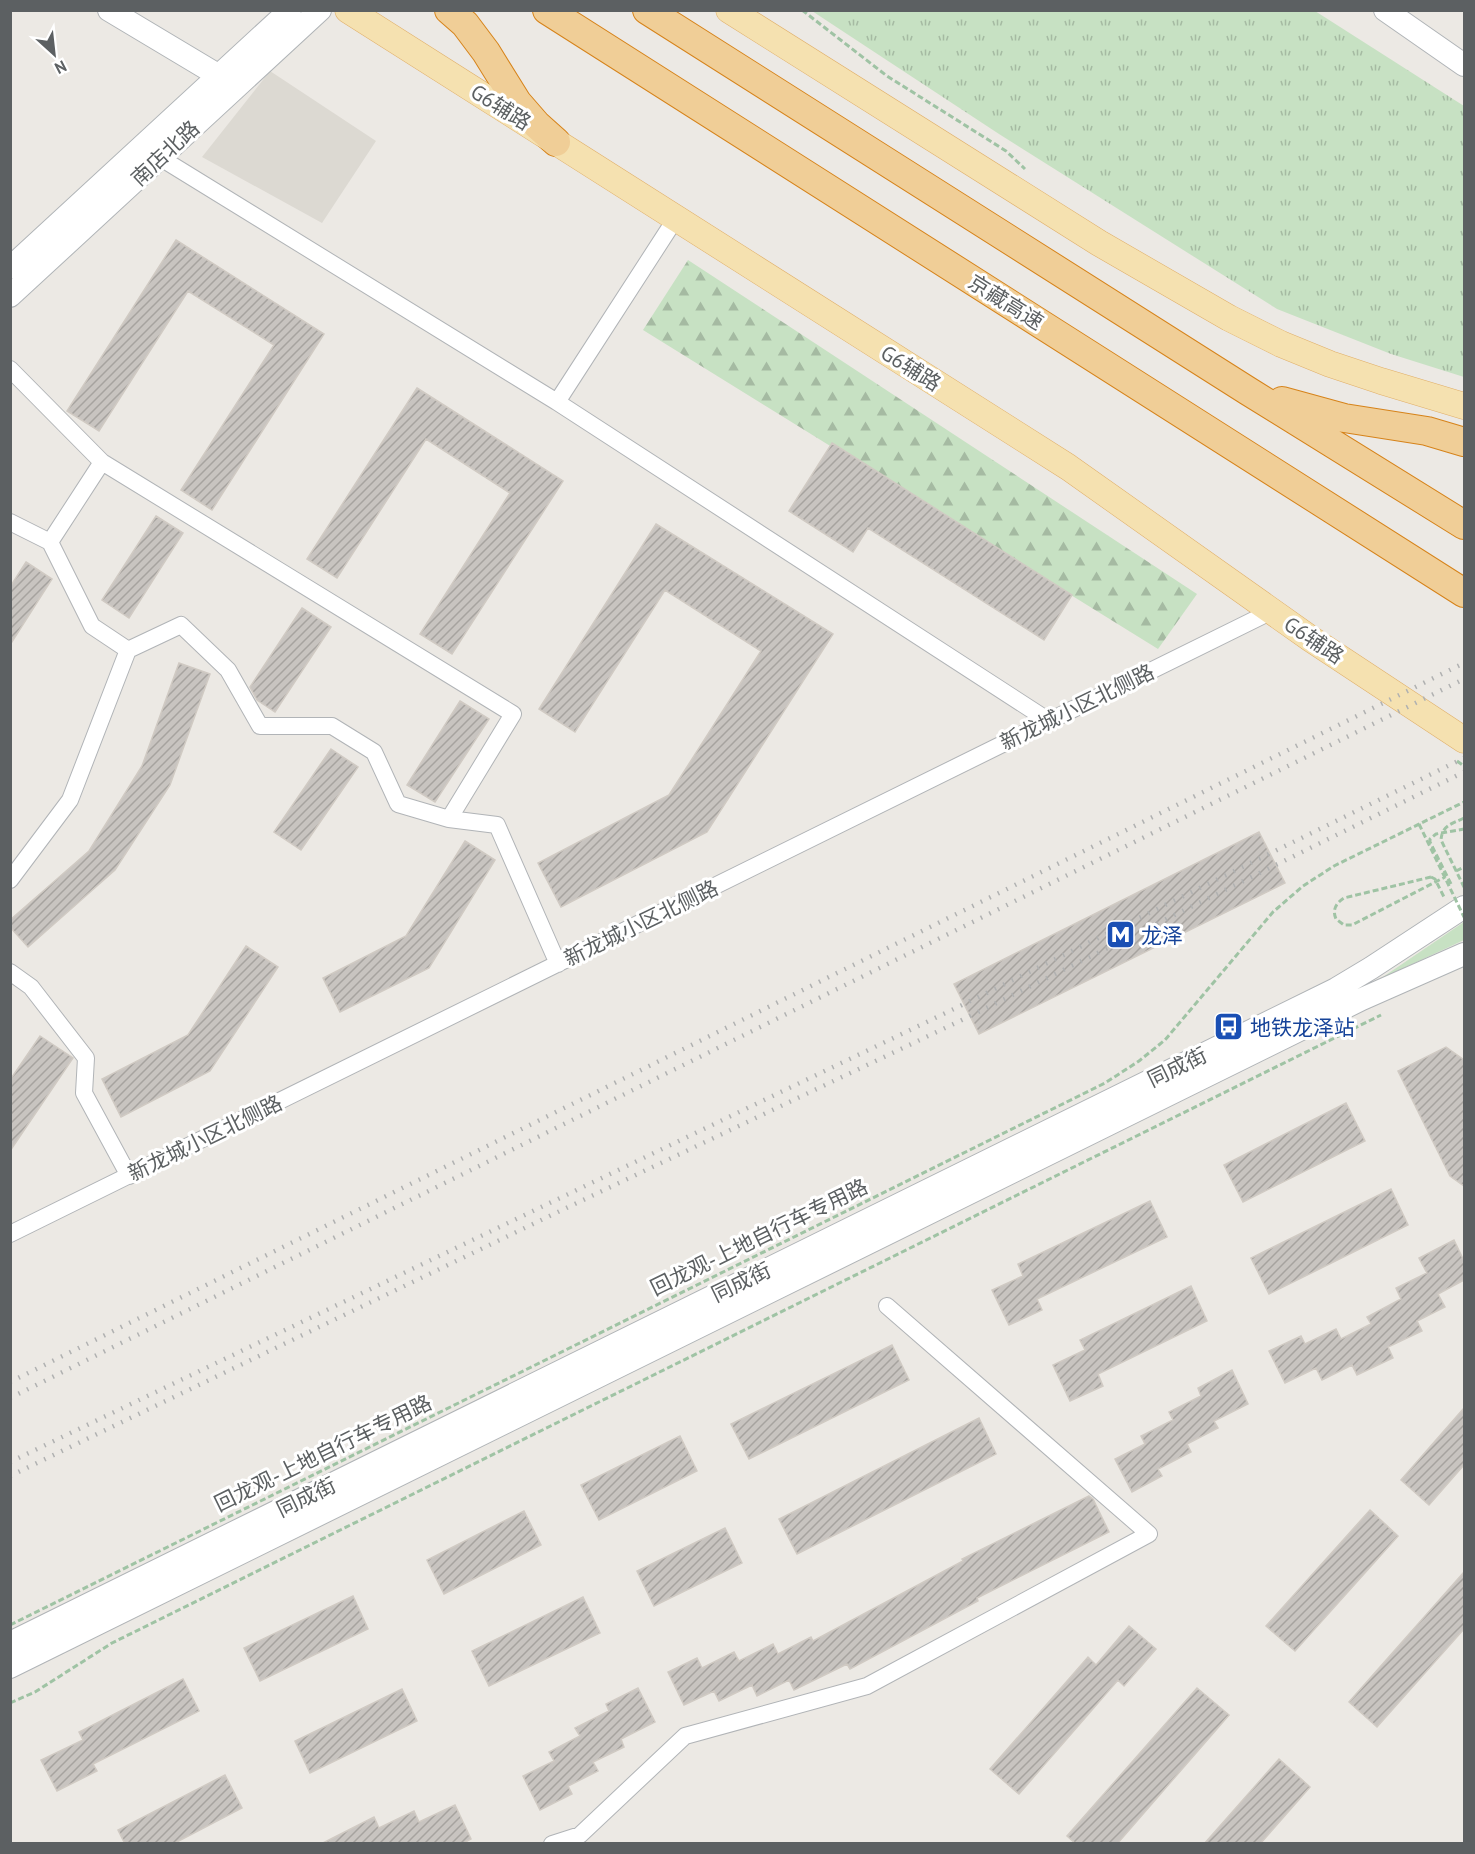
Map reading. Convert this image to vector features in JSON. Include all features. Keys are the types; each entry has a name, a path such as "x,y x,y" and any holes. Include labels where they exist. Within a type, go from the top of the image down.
{"highway":[{"path":"449,10 465,24 518,102 537,125 556,142"},
{"name":"京藏高速","path":"547,10 1464,592"},
{"path":"647,10 1248,391 1464,525"},
{"path":"1248,391 1344,418 1427,431 1464,442"}],"main road":[{"path":"109,10 233,77"},
{"path":"133,10 233,77"},
{"name":"南店北路","path":"233,77 291,10"},
{"name":"南店北路","path":"10,296 152,152 233,77 320,10"},
{"name":"G6辅路","path":"348,10 1068,467 1272,611 1464,740"},
{"path":"729,10 1099,243 1229,318 1281,344 1330,364 1464,406"},
{"path":"1384,10 1464,65"},
{"name":"南店北路","path":"10,268 152,152"},
{"name":"同成街","path":"13,1660 1336,989 1371,968 1455,903"},
{"name":"同成街","path":"13,1660 1351,1005 1464,954"}],"street":[{"path":"152,152 557,402 1049,721"},
{"path":"557,402 676,219"},
{"path":"10,369 102,462 513,714 449,819"},
{"path":"50,542 102,462"},
{"path":"10,522 50,542 92,626 128,650"},
{"name":"新龙城小区北侧路","path":"10,1234 1272,611"},
{"path":"10,880 69,800 128,650 181,625 228,670 260,726 332,726 374,752 398,804 449,819 497,825 558,964"},
{"path":"10,972 31,987 86,1058 84,1094 129,1176"},
{"path":"552,1844 579,1835 685,1736 867,1686 1149,1534 887,1306"}],"path":[{"path":"802,10 887,76 1006,151 1028,172"},
{"name":"回龙观-上地自行车专用路","path":"10,1625 1105,1083 1139,1061 1165,1040 1273,912 1288,898 1334,866 1464,802"},
{"path":"1464,818 1446,827 1441,840 1464,887"},
{"path":"1419,824 1464,917"},
{"path":"1451,884 1430,842 1431,837 1436,834 1464,830"},
{"path":"1456,871 1464,867"},
{"path":"1445,877 1352,925 1344,925 1336,919 1335,909 1339,901 1344,898 1431,877 1436,879 1455,903"},
{"path":"10,1703 35,1692 111,1643 1380,1015"}],"shaded area":[{"path":"270,71 376,141 322,223 202,157"}],"green space":[{"path":"812,11 1315,11 1464,106 1464,377 1391,354 1277,309 999,134"},
{"path":"688,260 1197,594 1158,649 643,330"},
{"path":"1464,922 1464,940 1380,979"}],"building":[{"path":"176,240 324,334 212,510 181,490 274,345 188,291 99,431 67,411"},
{"path":"417,388 563,481 452,654 420,634 510,493 426,439 337,578 307,559"},
{"path":"832,443 1072,595 1044,640 868,528 853,552 789,511"},
{"path":"156,516 183,533 129,618 102,600"},
{"path":"656,524 833,634 707,832 561,907 538,863 669,795 761,651 665,590 575,732 539,709"},
{"path":"26,562 52,579 10,645 10,587"},
{"path":"302,608 331,627 275,712 257,700 250,687"},
{"path":"179,663 210,674 170,785 115,870 28,947 10,927 10,920 89,851 142,766"},
{"path":"460,701 489,719 435,802 407,785"},
{"path":"331,749 358,767 301,850 274,832"},
{"path":"1259,832 1285,883 979,1034 954,984"},
{"path":"465,841 495,860 429,968 340,1012 323,978 406,936"},
{"path":"246,946 278,967 210,1071 121,1117 102,1079 188,1035"},
{"path":"40,1036 73,1058 10,1151 10,1080"},
{"path":"1446,1047 1464,1060 1464,1186 1450,1176 1398,1071"},
{"path":"1346,1103 1365,1141 1243,1202 1224,1165"},
{"path":"1391,1189 1408,1225 1269,1294 1251,1258"},
{"path":"1150,1201 1167,1237 1037,1299 1042,1310 1009,1325 992,1290 1023,1276 1018,1264"},
{"path":"1454,1240 1464,1261 1464,1280 1438,1294 1445,1307 1417,1321 1422,1331 1388,1347 1393,1358 1357,1375 1352,1365 1322,1380 1316,1368 1285,1383 1269,1351 1301,1336 1305,1344 1336,1329 1341,1339 1371,1324 1367,1317 1401,1299 1396,1288 1427,1273 1419,1258"},
{"path":"1191,1286 1207,1321 1098,1374 1103,1386 1070,1401 1053,1365 1085,1350 1080,1340"},
{"path":"892,1345 909,1380 749,1459 731,1424"},
{"path":"1232,1370 1248,1404 1214,1421 1218,1428 1187,1444 1191,1452 1158,1469 1162,1476 1132,1492 1115,1459 1145,1444 1141,1436 1173,1420 1169,1412 1201,1396 1198,1388"},
{"path":"1464,1408 1464,1465 1429,1505 1401,1480"},
{"path":"979,1418 996,1454 797,1554 779,1519"},
{"path":"680,1436 697,1471 599,1520 581,1485"},
{"path":"1089,1496 1093,1499 1109,1532 977,1598 978,1601 850,1669 847,1664 794,1690 789,1680 757,1696 752,1685 719,1701 714,1691 684,1705 668,1672 697,1658 702,1668 734,1652 739,1661 773,1644 778,1654 811,1637 813,1641 963,1561 962,1559"},
{"path":"1370,1510 1398,1536 1295,1651 1266,1626"},
{"path":"524,1511 541,1545 444,1594 427,1560"},
{"path":"725,1528 742,1563 654,1606 637,1571"},
{"path":"1464,1572 1464,1629 1377,1727 1349,1702"},
{"path":"353,1596 368,1629 260,1681 244,1648"},
{"path":"583,1597 600,1633 489,1686 472,1651"},
{"path":"1129,1626 1156,1649 1124,1686 1118,1680 1019,1794 990,1769 1088,1657 1096,1665"},
{"path":"183,1679 199,1711 93,1764 97,1771 57,1791 41,1760 83,1740 79,1732"},
{"path":"638,1688 655,1722 621,1739 624,1747 593,1762 598,1771 568,1786 572,1794 540,1810 523,1776 554,1761 549,1752 580,1736 575,1728 609,1711 606,1704"},
{"path":"1197,1688 1229,1715 1117,1844 1076,1844 1067,1836"},
{"path":"402,1689 417,1721 310,1773 295,1741"},
{"path":"1279,1759 1310,1787 1260,1844 1204,1844"},
{"path":"225,1775 242,1808 173,1844 125,1844 118,1830"},
{"path":"455,1805 471,1839 462,1844 321,1844 374,1817 379,1828 414,1811 419,1822"}],"railway":[{"path":"10,1382 1464,663"},
{"path":"10,1398 1464,679"},
{"path":"10,1462 958,1007 1464,758"},
{"path":"10,1476 964,1019 1464,772"}],"place":[{"name":"龙泽","path":"1120,935"},
{"name":"地铁龙泽站","path":"1229,1027"}]}
